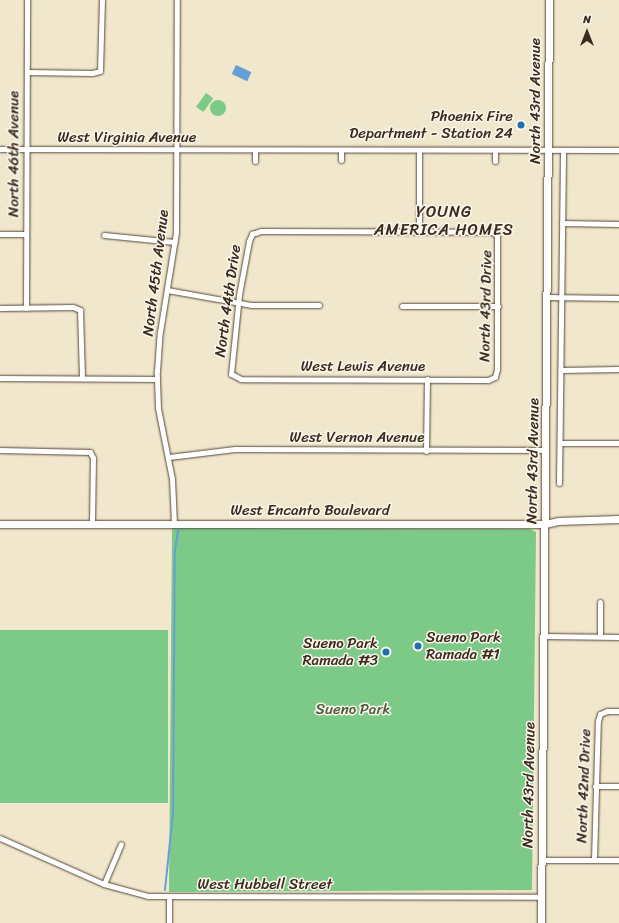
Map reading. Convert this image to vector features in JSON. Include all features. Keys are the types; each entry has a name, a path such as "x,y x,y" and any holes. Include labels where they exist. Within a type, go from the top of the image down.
{"main road":[{"name":"North 43rd Avenue","path":"541,923 549,0"},
{"name":"West Encanto Boulevard","path":"0,524 545,524 558,521 619,519"}],"street":[{"name":"North 46th Avenue","path":"26,308 27,0"},
{"path":"27,72 92,73 100,71 102,0"},
{"name":"North 45th Avenue","path":"174,523 173,490 169,457 159,414 157,379 160,332 175,242 178,0"},
{"name":"West Virginia Avenue","path":"0,149 619,150"},
{"path":"255,150 255,161"},
{"path":"341,150 341,160"},
{"path":"419,150 419,232"},
{"path":"495,150 495,161"},
{"name":"North 43rd Avenue","path":"559,483 563,150"},
{"path":"562,223 619,224"},
{"name":"North 44th Drive","path":"231,374 238,303 249,241 252,234 261,231 419,232"},
{"name":"North 43rd Drive","path":"419,232 492,232 497,235 498,306 497,369 495,377"},
{"path":"0,234 26,234"},
{"path":"104,235 175,242"},
{"path":"167,290 238,303 319,305"},
{"path":"546,297 619,298"},
{"path":"402,306 498,306"},
{"path":"0,308 73,307 80,310 82,378"},
{"path":"560,370 619,370"},
{"name":"West Lewis Avenue","path":"231,374 241,379 488,380 495,377"},
{"path":"0,378 157,379"},
{"path":"426,451 427,379"},
{"path":"560,443 619,443"},
{"name":"West Vernon Avenue","path":"169,457 235,449 426,451 546,450"},
{"path":"0,450 90,452 93,458 92,523"},
{"path":"600,602 600,636"},
{"path":"544,636 619,637"},
{"name":"North 42nd Drive","path":"594,860 595,786 600,714 607,711 619,711"},
{"path":"595,786 619,786"},
{"name":"West Hubbell Street","path":"0,838 13,842 104,884 137,895 170,897 541,897"},
{"path":"104,884 121,844"},
{"path":"542,860 619,860"},
{"path":"169,923 170,897"}],"green space":[{"path":"206,93 213,98 203,112 196,107"},
{"path":"218,100 225,105 226,108 221,115 218,116 211,111 210,108 215,101"},
{"name":"Sueno Park","path":"172,528 529,529 536,532 532,890 169,892"},
{"path":"0,630 168,630 168,803 0,803"}],"water":[{"path":"236,65 251,72 247,81 232,74"}],"waterway":[{"path":"165,890 173,812 175,550 178,530"}],"place":[{"name":"Phoenix Fire Department - Station 24","path":"521,125"},
{"name":"Sueno Park Ramada #1","path":"418,646"},
{"name":"Sueno Park Ramada #3","path":"386,652"}],"district":[{"name":"YOUNG AMERICA HOMES","path":"444,221"}]}
